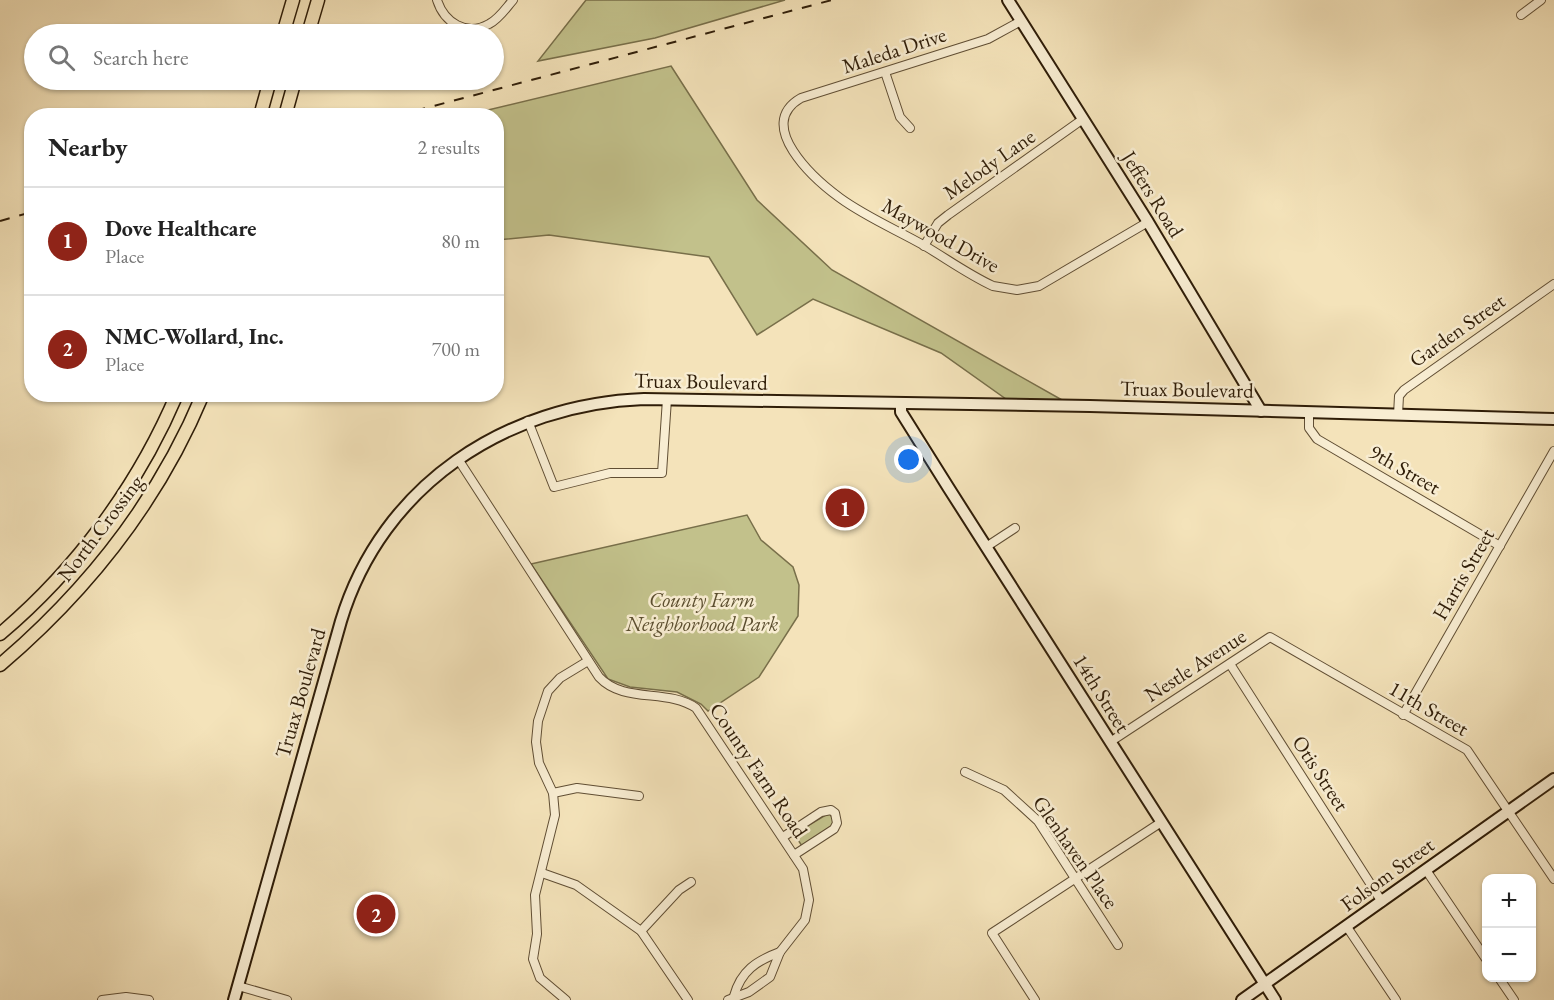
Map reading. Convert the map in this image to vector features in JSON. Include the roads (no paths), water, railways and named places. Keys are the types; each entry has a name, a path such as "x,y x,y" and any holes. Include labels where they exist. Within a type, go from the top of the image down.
{"main road":[{"path":"286,24 293,0"},
{"path":"311,24 318,0"},
{"name":"Jeffers Road","path":"1008,0 1148,222 1261,411"},
{"path":"262,108 267,90"},
{"path":"287,108 292,90"},
{"name":"Truax Boulevard","path":"234,1000 346,602 368,558 394,520 427,485 458,459 494,437 528,421 559,410 601,402 667,399 1554,419"},
{"name":"North Crossing","path":"3,630 43,594 102,524 151,448 173,402"},
{"name":"North Crossing","path":"0,665 63,607 123,537 172,459 198,402"},
{"name":"14th Street","path":"902,404 901,412 1160,823 1275,1000"},
{"name":"Folsom Street","path":"1242,1000 1554,779"}],"street":[{"path":"437,0 443,15 453,24"},
{"path":"490,24 513,0"},
{"path":"1521,15 1541,0"},
{"name":"Maleda Drive","path":"783,118 789,106 801,98 988,39 1021,21"},
{"path":"885,72 900,117 910,128"},
{"name":"Maywood Drive","path":"783,118 783,131 791,147 826,186 854,207 993,286 1029,288 1050,280 1148,222"},
{"name":"Melody Lane","path":"924,246 938,223 948,215 1083,119"},
{"name":"Garden Street","path":"1398,415 1399,396 1404,390 1554,284"},
{"path":"528,421 554,487 610,473 662,473 667,399"},
{"name":"9th Street","path":"1309,413 1309,428 1317,439 1500,546"},
{"name":"Harris Street","path":"1402,715 1554,451"},
{"name":"County Farm Road","path":"458,459 588,661 605,683 615,689 676,698 696,708 795,855 808,882 809,900 805,920 780,952 770,977 761,986 731,998"},
{"path":"986,547 1015,528"},
{"name":"11th Street","path":"1270,637 1402,715 1467,750 1554,879"},
{"name":"Nestle Avenue","path":"1110,742 1270,637"},
{"path":"566,1000 540,978 533,959 537,934 536,895 555,826 553,793 537,754 538,721 548,691 560,678 588,661"},
{"name":"Otis Street","path":"1230,664 1382,902"},
{"name":"Glenhaven Place","path":"965,772 1004,790 1023,804 1038,821 1118,945"},
{"path":"553,793 578,788 639,796"},
{"path":"783,837 821,812 831,810 836,813 837,823 834,829 795,855"},
{"path":"1035,1000 992,933 1160,823"},
{"path":"1426,870 1482,954"},
{"path":"542,873 576,885 641,931 688,1000"},
{"path":"641,931 679,890 691,882"},
{"path":"1347,927 1396,1000"},
{"name":"County Farm Road","path":"731,998 745,972 754,963 780,952"},
{"path":"1502,982 1514,1000"},
{"path":"238,986 287,1000"},
{"path":"102,1000 126,997 149,1000"}],"railway":[{"path":"504,87 832,0"},
{"path":"426,108 494,90"},
{"path":"0,221 24,214"}],"place":[{"name":"Dove Healthcare","path":"845,508"},
{"name":"NMC-Wollard, Inc.","path":"376,914"}],"park label":[{"name":"County Farm Neighborhood Park","path":"702,611"}]}
